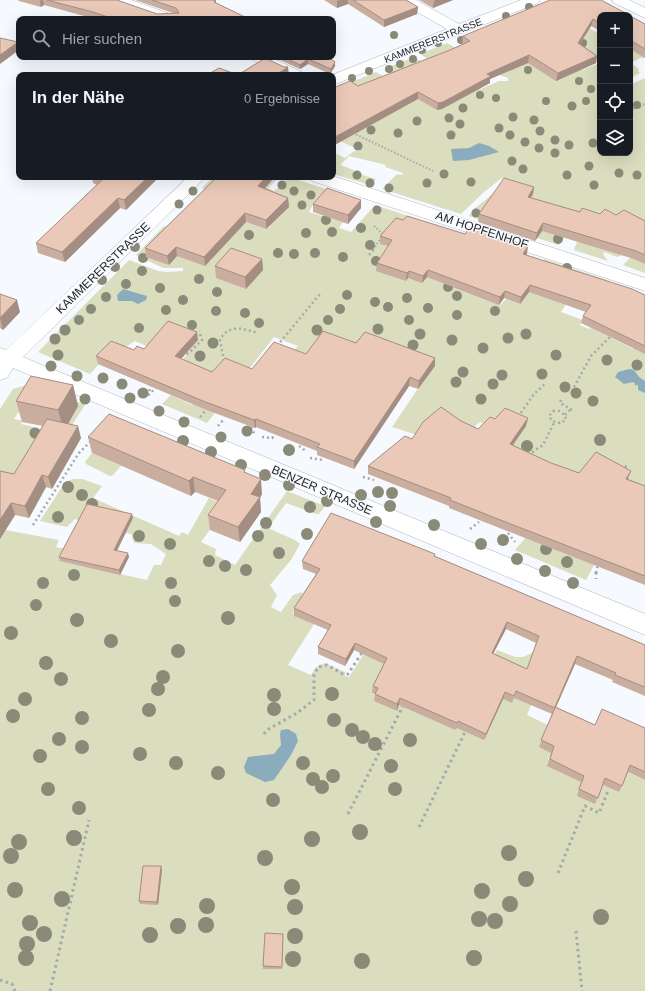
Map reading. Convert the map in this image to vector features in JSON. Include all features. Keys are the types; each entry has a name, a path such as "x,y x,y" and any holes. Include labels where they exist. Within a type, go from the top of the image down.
{"street":[{"path":"118,0 163,16"},
{"path":"406,0 459,30"},
{"name":"KAMMERERSTRASSE","path":"336,79 533,0"},
{"path":"619,0 645,14"},
{"path":"264,60 290,72"},
{"name":"KAMMERERSTRASSE","path":"3,362 195,180"},
{"name":"AM HOPFENHOF","path":"327,180 601,269 645,285"},
{"name":"BENZER STRASSE","path":"3,362 645,624"}],"path":[{"path":"633,109 645,104"},
{"path":"351,132 433,171"},
{"path":"374,226 383,234"},
{"path":"369,255 373,251 377,239 386,232"},
{"path":"277,347 320,294"},
{"path":"227,364 224,362 220,340 224,334 239,327 258,333"},
{"path":"176,358 190,352 202,340 199,331"},
{"path":"574,387 591,356 614,333"},
{"path":"635,384 642,378"},
{"path":"148,395 148,388 152,383"},
{"path":"146,399 160,383"},
{"path":"516,421 534,394 545,384"},
{"path":"561,400 560,403 574,411"},
{"path":"198,419 212,402"},
{"path":"554,423 566,420 565,415 571,409"},
{"path":"554,423 549,418 551,412 559,411 565,415"},
{"path":"525,456 543,446 554,423"},
{"path":"251,427 255,435"},
{"path":"262,437 272,438 275,436"},
{"path":"33,525 79,453 95,437"},
{"path":"299,446 303,448 305,453"},
{"path":"310,458 323,460"},
{"path":"617,469 628,466"},
{"path":"363,477 374,480"},
{"path":"468,531 479,522"},
{"path":"508,533 515,542"},
{"path":"596,579 596,569 599,559"},
{"path":"264,734 267,730 297,713 314,700 315,691 313,679 318,668 327,665 343,674 348,674 364,650"},
{"path":"348,814 406,700"},
{"path":"419,827 468,724"},
{"path":"558,873 585,806 599,813 608,791"},
{"path":"50,991 90,820"},
{"path":"576,930 582,991"},
{"path":"0,980 12,984 14,991"}],"green space":[{"path":"589,28 597,32 597,55 576,43"},
{"path":"447,43 461,51 437,63 481,89 499,81 508,81 508,78 497,74 502,60 577,68 582,70 597,64 597,156 633,156 633,84 645,78 645,241 593,246 622,255 617,257 604,252 603,254 608,261 574,250 578,239 543,231 564,237 559,245 469,216 473,210 507,182 502,178 484,192 461,214 382,189 397,174 402,175 403,173 385,167 386,165 349,156 340,165 354,170 353,172 376,179 370,185 336,175 336,154 345,158 354,151 361,151 338,140 357,86 352,82 376,72 386,78 394,74 386,68 414,57 434,68 432,62 420,54"},
{"path":"645,43 645,58 640,58 633,62 633,49"},
{"path":"633,64 639,69 638,71 640,73 633,76"},
{"path":"210,180 276,180 268,188 274,191 286,180 298,180 360,200 314,203 309,212 343,222 339,228 351,232 375,205 436,225 431,231 390,229 379,243 398,250 451,237 456,231 494,243 487,300 500,305 506,299 520,304 529,292 544,259 610,281 606,289 572,294 561,312 583,320 580,325 589,329 591,328 633,349 645,334 645,500 622,488 630,476 618,471 555,483 487,426 480,422 475,426 477,429 417,435 392,427 428,374 359,347 323,353 290,356 298,346 274,337 250,368 234,362 213,374 176,366 186,356 185,354 153,349 135,341 99,364 90,374 38,352 129,260 158,271 183,271 183,268 163,268 136,255 164,226 223,247 238,219 266,229 270,226 212,192 202,188"},
{"path":"632,256 645,264 645,273 623,265"},
{"path":"246,373 207,423 162,404 171,395 192,405"},
{"path":"33,383 85,405 70,428 26,401 14,419 23,421 21,424 42,429 15,475 0,479 0,409 13,389"},
{"path":"92,453 121,466 112,476 110,476 86,464 85,462"},
{"path":"73,479 82,479 102,486 93,498 179,536 182,532 188,535 209,498 227,506 201,542 216,549 215,555 235,565 287,491 325,506 319,514 316,514 286,503 269,527 270,529 295,540 300,544 291,560 270,585 277,595 271,607 281,612 293,595 302,592 303,595 293,613 295,616 314,624 288,665 311,675 316,667 325,663 345,672 345,676 349,677 366,651 389,661 372,693 396,711 400,705 455,730 464,681 512,703 514,698 531,705 527,715 548,725 551,753 548,760 619,792 627,772 645,780 645,991 0,991 0,529 59,540 56,547 67,549 61,561 147,580 154,565 161,565 166,554 151,544 134,543 131,534 126,533 133,518 82,521 75,519 67,527 40,521 65,482"},
{"path":"535,527 594,565 586,580 515,550"},
{"path":"537,649 525,676 493,658 497,650 509,655 522,657 527,656"}],"water":[{"path":"479,143 489,146 499,152 469,160 453,161 451,149 469,148"},
{"path":"123,289 147,296 146,300 138,304 132,301 118,301 117,295"},
{"path":"629,369 634,370 639,377 645,381 645,393 638,390 638,385 633,382 624,384 615,377 618,372"},
{"path":"288,729 296,734 298,741 291,755 274,780 265,782 246,773 244,767 248,757 274,754 281,745 281,730"}],"building":[{"path":"47,0 117,0 157,14 179,13 176,8 152,0 213,0 216,1 214,2 243,16 105,16"},
{"path":"353,0 406,0 418,7 384,20"},
{"path":"550,0 601,0 623,12 597,12 597,21 593,19 578,43 597,56 558,73 529,55 487,74 491,76 443,102 438,103 418,92 336,136 336,87 350,81 358,86 470,41 463,36"},
{"path":"633,18 645,24 645,49 633,42"},
{"path":"0,38 16,42 16,43 0,55"},
{"path":"262,60 269,60 284,67 288,67 280,72 243,72"},
{"path":"289,60 307,60 300,65"},
{"path":"310,60 332,60 335,62 331,69"},
{"path":"219,68 230,72 212,72"},
{"path":"504,178 534,187 528,197 580,212 582,208 600,214 605,209 616,215 624,210 645,221 645,255 543,223 537,233 479,214"},
{"path":"102,180 145,180 124,200 118,198 62,252 36,243"},
{"path":"214,180 263,180 258,186 288,198 266,220 245,213 204,257 176,247 167,256 145,248"},
{"path":"327,188 361,200 348,215 313,204"},
{"path":"407,216 465,234 470,227 528,246 523,254 632,289 645,295 645,346 583,316 591,305 530,285 521,297 505,291 500,297 428,270 423,276 409,271 407,273 377,263 392,240 380,236 396,218 403,220"},
{"path":"231,248 262,259 245,277 215,266"},
{"path":"0,294 17,300 0,318"},
{"path":"168,321 197,332 175,356 212,372 225,358 252,369 274,342 306,354 323,331 356,343 365,332 435,358 419,381 410,377 354,461 317,447 320,444 256,419 254,420 203,401 96,356 111,341 134,350 137,346 144,349"},
{"path":"31,376 73,385 58,410 16,401"},
{"path":"441,407 461,421 478,429 490,417 495,419 505,408 528,418 510,444 551,463 579,473 596,452 631,471 626,479 645,486 645,576 450,500 451,498 368,466 405,436 412,439 423,422"},
{"path":"109,414 245,470 244,472 261,479 251,494 260,497 238,527 208,515 226,490 193,477 189,481 88,437"},
{"path":"47,419 78,426 48,477 42,475 25,506 11,503 0,520 0,471 14,474"},
{"path":"87,504 132,514 114,550 128,553 119,570 59,557"},
{"path":"331,513 435,554 434,556 645,645 645,687 615,675 616,673 577,656 555,707 595,725 602,709 645,728 645,772 630,765 622,786 605,778 598,798 579,789 584,776 550,759 554,746 541,740 555,708 516,691 514,696 505,692 486,734 400,698 397,704 375,694 378,688 373,686 387,658 355,643 346,659 318,647 331,625 294,608 320,569 302,561","holes":["507,622 539,636 527,669 492,653"]},
{"path":"143,866 161,866 157,902 139,901"},
{"path":"265,933 283,934 282,967 263,966"}]}
